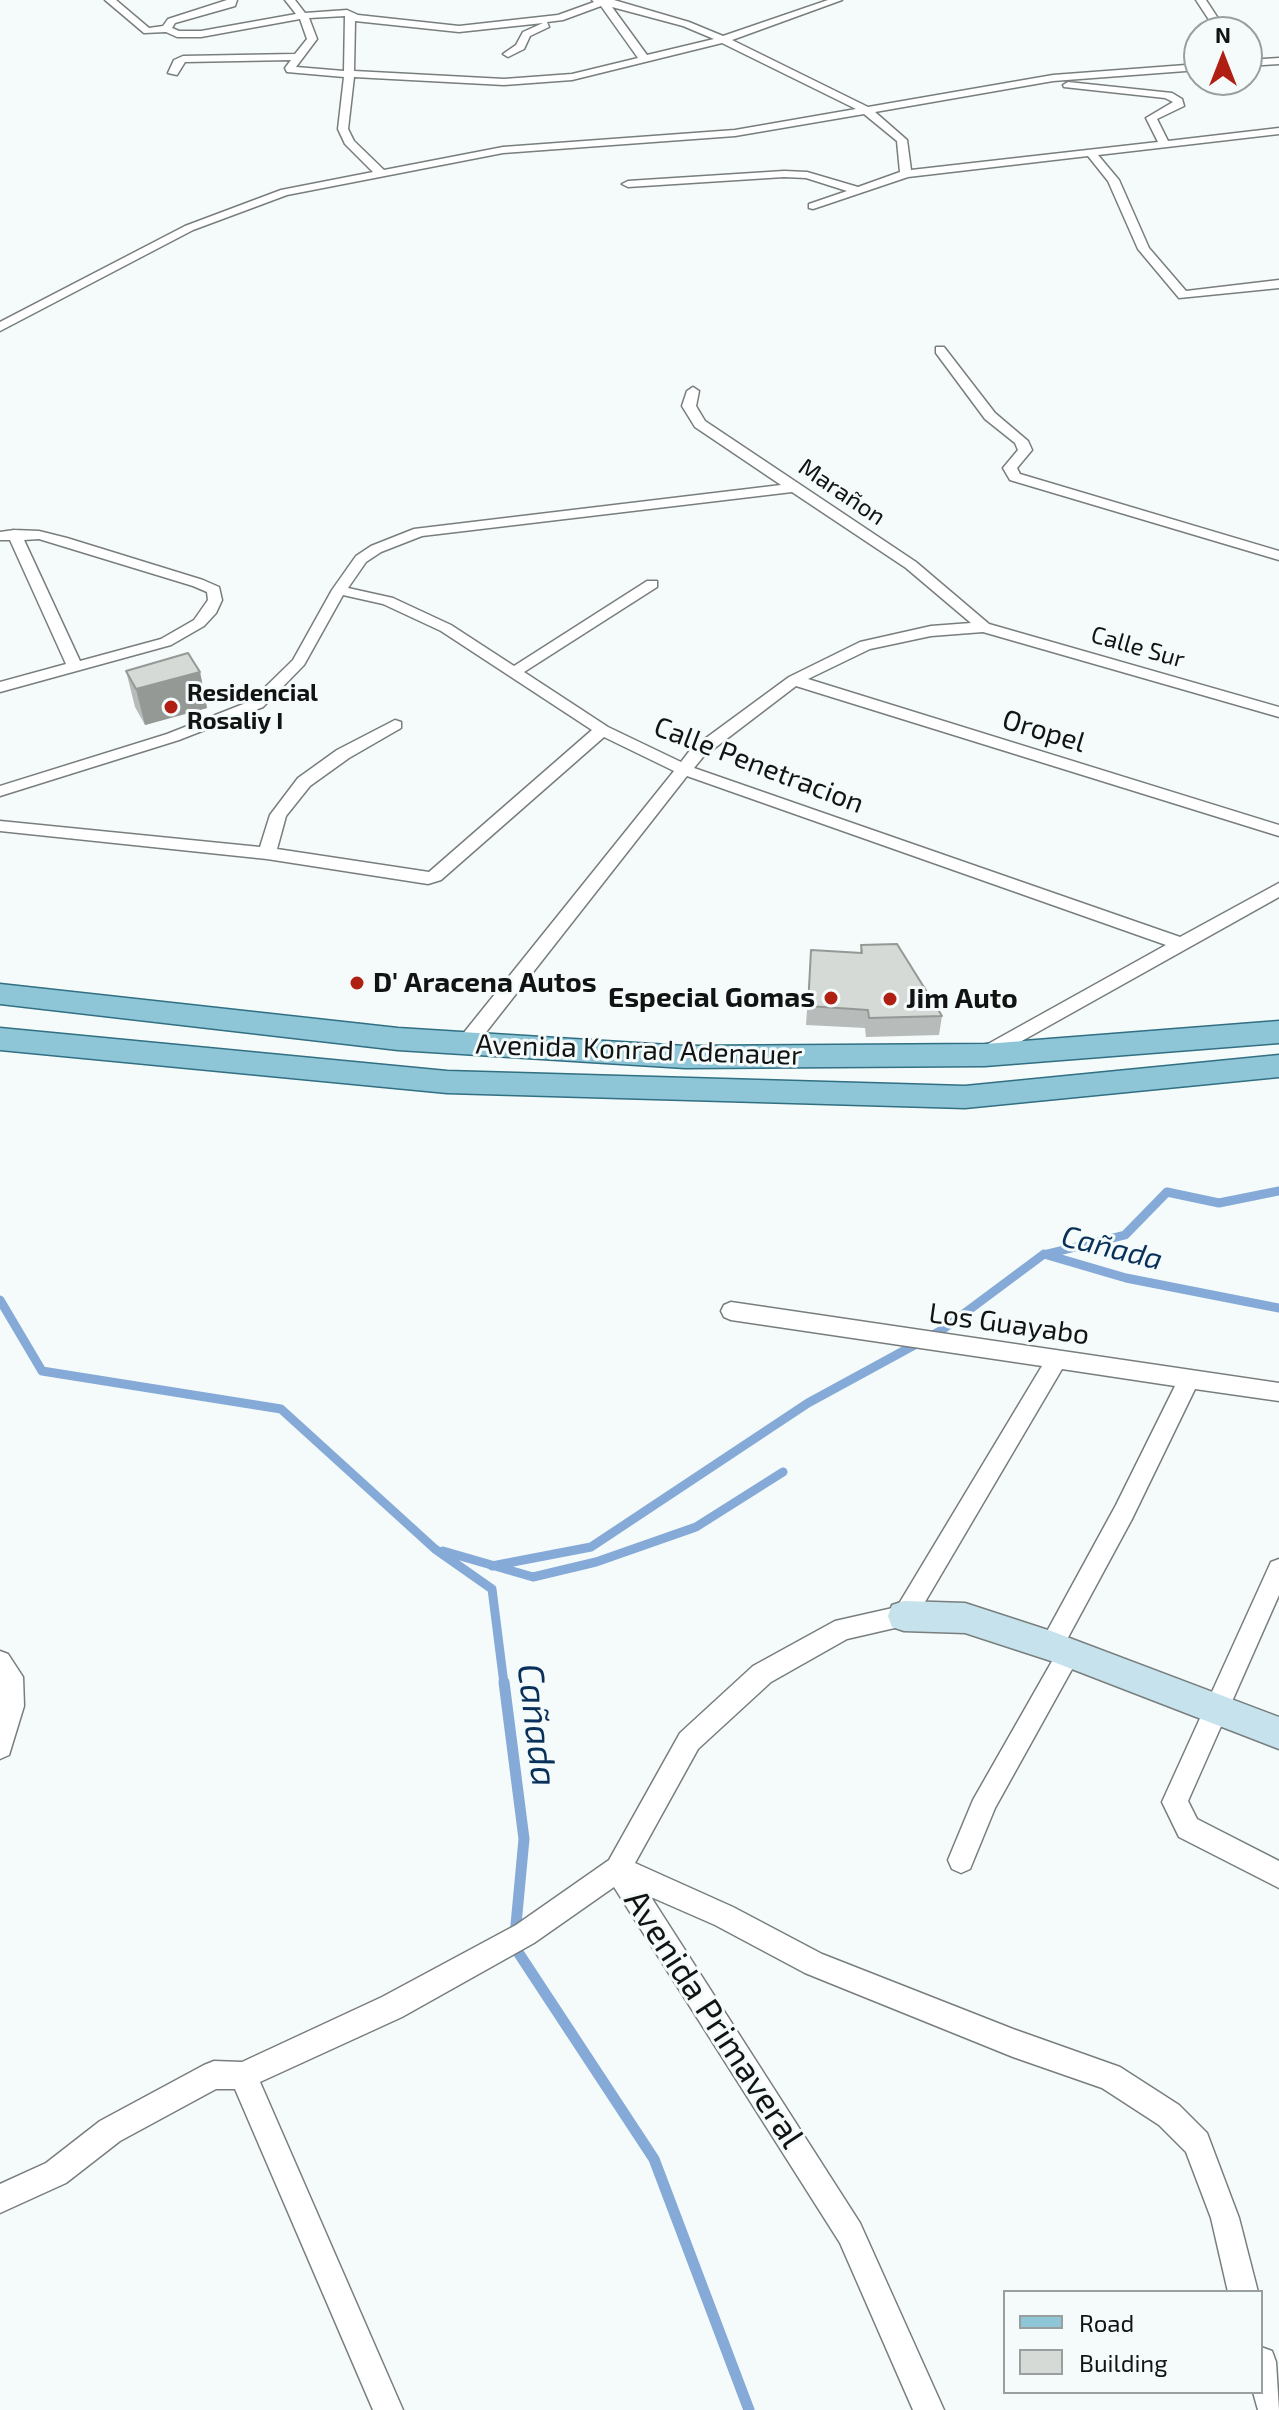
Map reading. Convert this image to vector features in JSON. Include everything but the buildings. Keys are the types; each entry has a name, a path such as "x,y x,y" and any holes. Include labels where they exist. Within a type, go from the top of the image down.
{"main road":[{"name":"Avenida Konrad Adenauer","path":"0,994 465,1045 685,1057 985,1055 1279,1032"},
{"name":"Avenida Konrad Adenauer","path":"3,1041 447,1082 965,1097 1279,1066"}],"street":[{"path":"110,0 147,31 167,29 177,34 201,34 302,16 348,14 430,28 459,29 560,18"},
{"path":"167,29 171,21 232,4 232,0"},
{"path":"290,0 302,16 312,39 291,70 504,82 572,77 646,61 722,40 835,0"},
{"path":"344,0 348,14 349,74 343,129 349,142 382,174"},
{"path":"603,1 646,61"},
{"path":"508,54 520,47 526,34 603,1 686,24 866,110 902,140 906,174"},
{"path":"173,73 183,59 298,57"},
{"path":"0,327 189,228 285,192 503,150 735,133 1053,78 1183,68"},
{"path":"1053,78 1071,86 1168,95 1178,101 1179,106 1151,118 1151,124 1165,144"},
{"path":"813,206 906,174 1279,131"},
{"path":"1090,152 1113,180 1144,249 1183,295 1279,284"},
{"path":"628,184 784,174 807,175 857,190"},
{"path":"940,350 990,416 1021,441 1025,450 1010,468 1015,477 1279,556"},
{"name":"Marañon","path":"693,391 689,406 700,424 911,565 984,627"},
{"path":"0,791 173,737 257,704 299,662 339,590 361,559 376,549 419,532 796,487"},
{"path":"0,687 166,642 184,633 211,610 214,590 62,541 39,535 7,535 74,665"},
{"path":"516,671 652,584"},
{"name":"Calle Penetracion","path":"339,590 388,601 446,628 602,730 685,770 1183,944"},
{"path":"465,1045 697,753 794,680 865,645 931,631 984,627"},
{"name":"Calle Sur","path":"984,627 1279,712"},
{"name":"Oropel","path":"794,680 1279,831"},
{"path":"267,853 278,815 304,782 343,754 395,725"},
{"path":"0,826 267,853 419,878 435,876 602,730"},
{"path":"985,1055 1279,889"},
{"name":"Los Guayabo","path":"731,1311 1279,1392"},
{"path":"904,1616 1057,1359"},
{"path":"961,1860 986,1800 1188,1380"},
{"path":"1279,1569 1175,1802 1188,1828 1279,1875"},
{"name":"Avenida Primaveral","path":"929,2410 850,2233 618,1869 689,1741 762,1674 843,1629 904,1616 965,1618 1060,1649 1279,1733"},
{"path":"0,1662 11,1677 12,1706 0,1747"},
{"path":"0,2199 56,2173 110,2131 214,2075 243,2076 392,2007 525,1934 618,1869 724,1916 814,1964 1013,2043 1110,2077 1169,2115 1197,2143 1225,2218 1243,2290"},
{"path":"243,2076 388,2410"},
{"path":"1263,2370 1273,2410"}],"waterway":[{"path":"1047,1254 1125,1235 1167,1192 1219,1203 1279,1191"},
{"name":"Cañada","path":"494,1566 591,1547 808,1403 942,1330 1044,1254 1126,1278 1279,1308"},
{"name":"Cañada","path":"0,1300 42,1371 281,1409 435,1549 492,1589 504,1684"},
{"path":"494,1566 533,1577 596,1562 696,1527 783,1472"},
{"path":"443,1551 494,1566"},
{"name":"Cañada","path":"504,1682 524,1839 514,1946 654,2159 749,2410"}],"place":[{"name":"Residencial Rosaliy I","path":"171,707"},
{"name":"D' Aracena Autos","path":"357,983"},
{"name":"Especial Gomas","path":"831,998"},
{"name":"Jim Auto","path":"890,999"}]}
